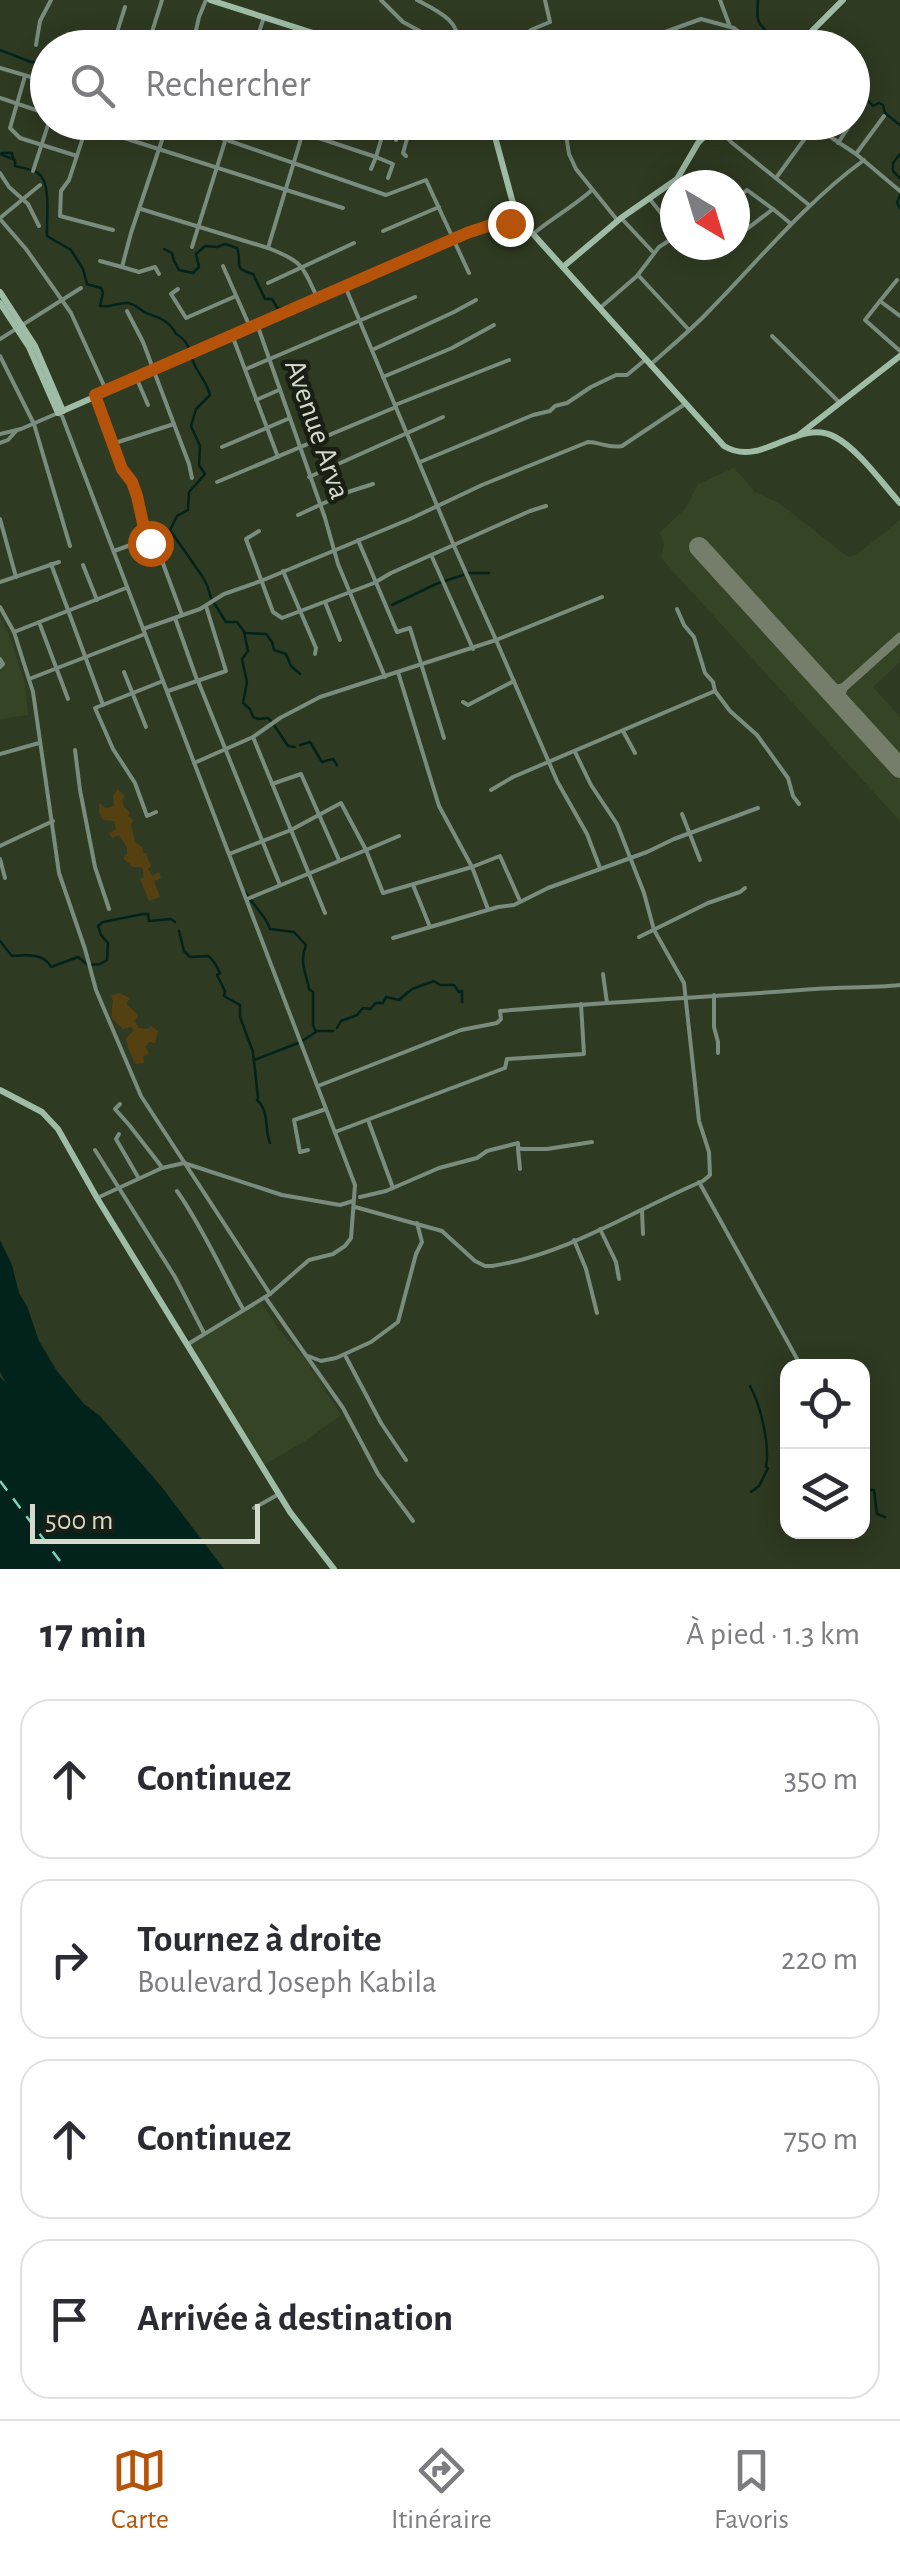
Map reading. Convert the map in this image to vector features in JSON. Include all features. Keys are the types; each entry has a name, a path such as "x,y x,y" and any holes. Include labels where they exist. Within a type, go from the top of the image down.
{"street":[{"path":"38,30 51,0"},
{"path":"153,30 162,0"},
{"path":"196,30 208,0 239,4 297,30"},
{"path":"380,0 403,22 419,30"},
{"path":"417,0 450,19 458,30"},
{"path":"533,30 550,22 546,0"},
{"path":"720,0 730,27"},
{"path":"813,30 842,0"},
{"path":"117,30 125,7"},
{"path":"260,30 264,17"},
{"path":"670,30 701,19 735,30"},
{"path":"0,68 30,77"},
{"path":"26,76 10,127 20,138 78,156"},
{"path":"0,98 30,108"},
{"path":"870,135 884,116"},
{"path":"33,171 44,140"},
{"path":"83,140 61,191 60,216 113,230"},
{"path":"129,140 342,208"},
{"path":"122,267 164,140"},
{"path":"192,247 226,140"},
{"path":"229,140 386,195 426,180 469,274"},
{"path":"268,248 301,140"},
{"path":"327,140 393,164 388,178"},
{"path":"371,169 381,140"},
{"path":"406,156 407,140"},
{"path":"496,140 522,227"},
{"path":"567,140 580,175 653,252"},
{"path":"562,267 677,179 701,140"},
{"path":"730,140 810,205"},
{"path":"776,178 801,140"},
{"path":"834,140 900,191"},
{"path":"856,154 866,140"},
{"path":"420,462 550,411 591,387 648,363 689,330 835,181 864,160"},
{"path":"0,173 23,199 39,226"},
{"path":"40,185 0,218 26,248 73,317 106,390"},
{"path":"534,234 592,190"},
{"path":"750,192 791,224"},
{"path":"649,198 660,213"},
{"path":"383,231 440,207"},
{"path":"140,209 289,256 302,266 317,298"},
{"path":"750,227 773,209"},
{"path":"0,434 61,413 454,239 494,224 510,223 534,234 718,441 742,454 818,433 832,435 900,503"},
{"path":"268,283 354,243"},
{"path":"600,308 636,276 660,246"},
{"path":"100,261 139,272 155,268 159,274"},
{"name":"Avenue Arva","path":"223,266 270,360 333,550 385,677"},
{"path":"638,275 689,330"},
{"path":"795,438 900,353 866,320 897,280"},
{"path":"345,286 556,781 587,834 600,868"},
{"path":"0,339 81,288"},
{"path":"178,289 171,294 186,318 236,296"},
{"path":"0,292 61,413 357,1196 368,1211"},
{"path":"246,369 415,297"},
{"path":"372,350 476,300"},
{"path":"880,302 900,316"},
{"path":"1,306 20,328"},
{"path":"128,311 154,369 192,478"},
{"path":"384,377 494,325"},
{"path":"232,335 278,457"},
{"path":"772,336 840,403"},
{"path":"0,356 34,424 70,546"},
{"path":"217,482 508,360"},
{"path":"136,377 148,405"},
{"path":"256,400 280,390"},
{"path":"95,395 122,469 132,482 147,539 158,550 182,615"},
{"path":"30,679 588,442 622,446 685,404"},
{"path":"309,477 443,417"},
{"path":"222,447 290,418"},
{"path":"815,422 818,433"},
{"path":"112,444 174,424"},
{"path":"0,443 17,430"},
{"path":"298,515 373,484"},
{"path":"258,531 246,539 273,612 281,618 374,583 391,572 546,506"},
{"path":"0,520 16,577"},
{"path":"114,551 147,539"},
{"path":"358,540 397,632 410,628 444,738"},
{"path":"431,556 473,648"},
{"path":"0,582 59,562"},
{"path":"52,564 103,704"},
{"path":"84,564 97,600"},
{"path":"283,572 316,654"},
{"path":"14,632 128,588"},
{"path":"194,763 253,737 320,697 496,640 602,597"},
{"path":"325,602 340,640"},
{"path":"167,691 227,670 211,603"},
{"path":"0,606 14,632 38,714 60,873 96,990 135,1084 350,1420 378,1474 414,1521"},
{"path":"677,609 694,636 705,674 715,691 729,710 758,735 788,778 798,804"},
{"path":"175,618 280,886"},
{"path":"39,622 68,698"},
{"path":"0,659 0,667"},
{"path":"124,672 146,727"},
{"path":"398,672 439,806 472,866 488,910"},
{"path":"156,812 147,816 135,783 113,749 96,708 163,681"},
{"path":"464,702 468,705 514,681"},
{"path":"492,790 513,777 715,691"},
{"path":"623,731 634,753"},
{"path":"253,737 325,913"},
{"path":"0,754 39,743"},
{"path":"74,750 96,876 109,909"},
{"path":"354,1207 442,1230 475,1261 486,1266 532,1258 642,1211 710,1175 711,1163 699,1121 684,983 654,930 617,824 575,752"},
{"path":"272,784 301,774 340,861"},
{"path":"229,854 291,830 341,804 384,893 500,856 520,901"},
{"path":"393,938 513,905 758,808"},
{"path":"682,814 700,860"},
{"path":"0,846 53,820"},
{"path":"247,900 399,836"},
{"path":"0,858 4,878"},
{"path":"413,885 430,927"},
{"path":"639,937 745,888"},
{"path":"603,974 607,1003"},
{"path":"318,1086 460,1030 496,1023 501,1019 500,1012 714,995 900,986"},
{"path":"714,995 718,1052"},
{"path":"335,1132 505,1068 507,1059 584,1054 581,1004"},
{"path":"0,1090 50,1119 300,1528 334,1569"},
{"path":"120,1104 115,1110 162,1168"},
{"path":"308,1150 300,1152 294,1120 326,1109"},
{"path":"368,1120 393,1188"},
{"path":"119,1134 116,1139 139,1178"},
{"path":"518,1148 545,1149 592,1142"},
{"path":"97,1198 162,1168 184,1163 299,1199 340,1206 357,1196 378,1194 439,1168 518,1143 520,1169"},
{"path":"95,1150 176,1279 204,1333"},
{"path":"699,1182 796,1359"},
{"path":"177,1192 209,1240 243,1309"},
{"path":"188,1344 268,1295 309,1260 333,1254 345,1246 351,1238 357,1196"},
{"path":"642,1211 643,1234"},
{"path":"305,1354 321,1361 344,1355 398,1322 422,1242 417,1224"},
{"path":"600,1229 616,1262 619,1280"},
{"path":"574,1240 597,1314"},
{"path":"344,1355 406,1460"},
{"path":"254,1508 279,1494"}],"shaded area":[{"path":"734,468 755,492 779,503 848,557 856,555 900,520 900,662 873,687 900,717 900,821 661,558 664,545 660,532 686,508 698,484"},
{"path":"0,618 25,684 28,715 0,719"},
{"path":"118,789 125,796 122,799 130,812 128,816 134,820 131,824 135,842 146,853 151,866 148,869 152,876 159,872 161,878 154,881 160,897 149,901 140,879 144,877 142,867 133,867 123,858 127,848 119,835 112,838 109,833 116,829 114,821 103,820 99,812 99,803 106,808 114,806 113,796"},
{"path":"119,993 130,998 126,1004 138,1015 135,1021 139,1028 151,1026 158,1031 155,1043 149,1042 145,1047 149,1053 143,1057 144,1063 136,1064 128,1048 126,1038 134,1030 123,1029 111,1017 111,996"},
{"path":"259,1300 303,1356 341,1415 262,1466 189,1345"}],"water":[{"path":"0,1240 39,1341 57,1371 161,1486 224,1569 0,1569 0,1377 6,1383 0,1372"}],"waterway":[{"path":"758,0 758,19 765,30"},
{"path":"0,50 30,62"},
{"path":"870,103 883,105 885,113 900,125"},
{"path":"2,153 12,153 13,158"},
{"path":"0,154 42,178 47,193 47,236 71,250 87,284 101,288 100,306 133,304 168,323 188,346 210,395 196,409 191,426 200,446 199,465 205,474 189,492 188,510 177,516 170,530 202,576 226,622 237,622 245,633 266,634 274,650 286,654 300,674"},
{"path":"900,154 893,163 893,171 900,178"},
{"path":"900,195 900,208"},
{"path":"164,249 172,253 179,270 193,273 199,267 196,254 205,246 225,244 237,248 240,267 253,274 265,299 272,299 278,309 291,306"},
{"path":"469,573 489,573"},
{"path":"392,605 463,575"},
{"path":"244,632 248,651 242,659 247,682 243,703 253,717 271,721"},
{"path":"274,725 288,746 295,747"},
{"path":"300,745 310,742 322,762 333,759 337,765"},
{"path":"245,892 270,929 294,932 306,945 303,962 313,992 316,1032 302,1041"},
{"path":"0,941 12,956 39,957 51,967 78,957 88,965 100,964 107,960 108,943 98,926 103,922 143,914 148,914 149,921 175,922"},
{"path":"179,931 184,951 190,957 208,956 220,973 217,975 224,996 240,1005 240,1017 253,1052 257,1100 264,1110 270,1143"},
{"path":"337,1028 341,1021 363,1008 383,1003 386,997 399,1000 412,989 434,981 454,985 462,991 462,1002"},
{"path":"316,1031 333,1031"},
{"path":"254,1060 298,1043"},
{"path":"750,1386 764,1426 768,1468 759,1486 751,1492"},
{"path":"870,1490 874,1490 877,1514 885,1517"}],"ferry route":[{"path":"0,1481 66,1569"}],"taxiway":[{"path":"843,706 843,688 900,637"},
{"path":"826,687 843,688"}],"runway":[{"path":"699,547 900,768"}],"route":[{"path":"150,543 133,485 122,469 95,395 467,233 510,223"}]}
